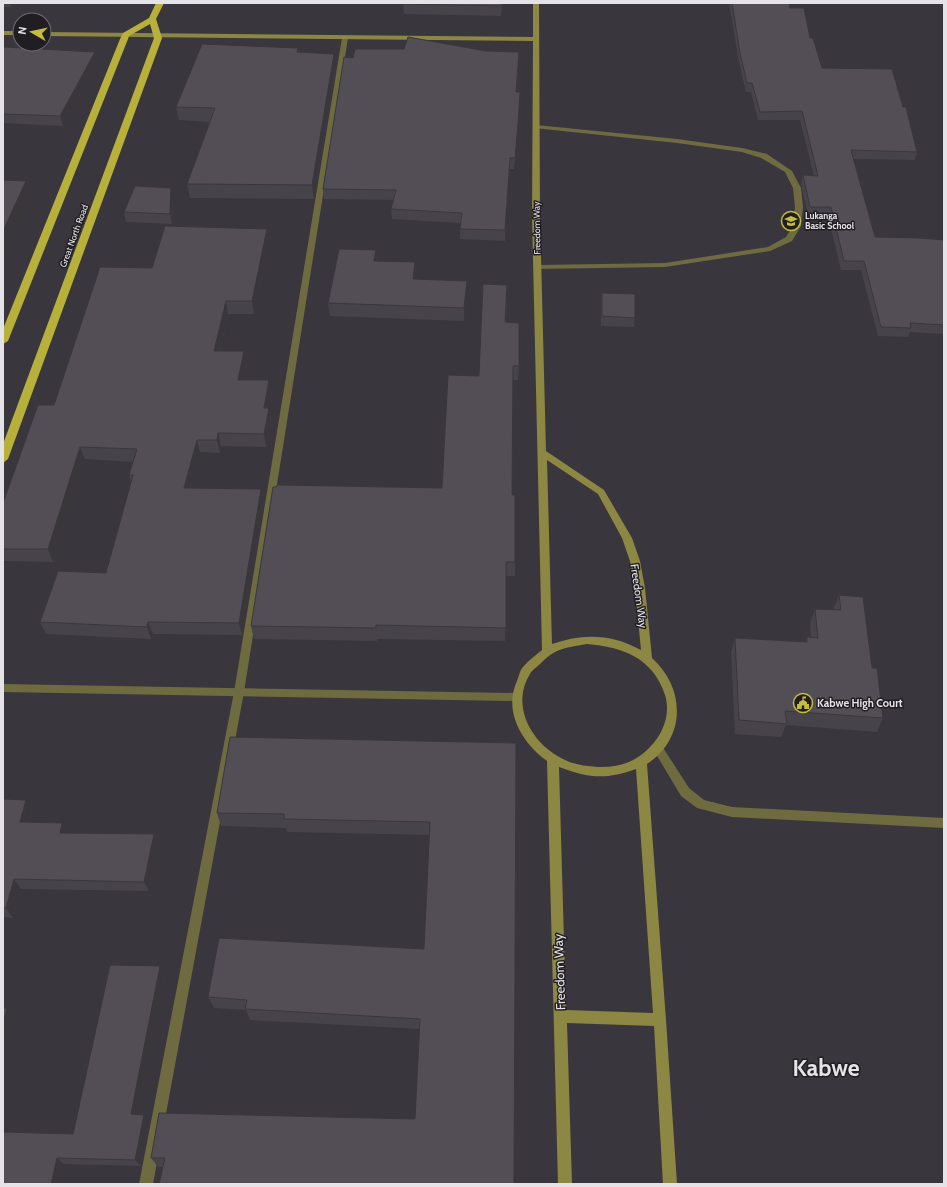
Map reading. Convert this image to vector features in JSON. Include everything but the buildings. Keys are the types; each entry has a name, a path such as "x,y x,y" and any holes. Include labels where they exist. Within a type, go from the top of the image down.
{"highway":[{"path":"3,340 126,35 152,19 160,3"},
{"path":"152,19 158,35"},
{"name":"Great North Road","path":"3,459 158,35"}],"main road":[{"name":"Freedom Way","path":"536,3 537,268 547,652"},
{"path":"52,34 535,39"},
{"name":"Freedom Way","path":"542,452 601,492 627,538 635,561 640,588 646,659"},
{"path":"587,640 608,642 629,648 646,659 661,674 670,693 673,712 669,732 658,749 641,762 621,770 597,773 574,769 553,760 537,748 525,732 518,715 517,697 525,674 532,664 547,652 566,643 587,640"},
{"name":"Freedom Way","path":"553,760 565,1184"},
{"path":"641,762 660,1020 670,1184"},
{"path":"560,1016 660,1020"}],"street":[{"path":"146,1184 238,692 345,38"},
{"path":"536,127 678,141 742,150 764,156 788,171 797,188 799,206 797,226 789,239 770,249 665,265 537,268"},
{"path":"3,688 517,697"},
{"path":"658,749 685,792 701,804 732,812 944,823"}],"place":[{"name":"Lukanga Basic School","path":"791,221"},
{"name":"Kabwe High Court","path":"803,703"}],"district":[{"name":"Kabwe","path":"826,1068"}]}
